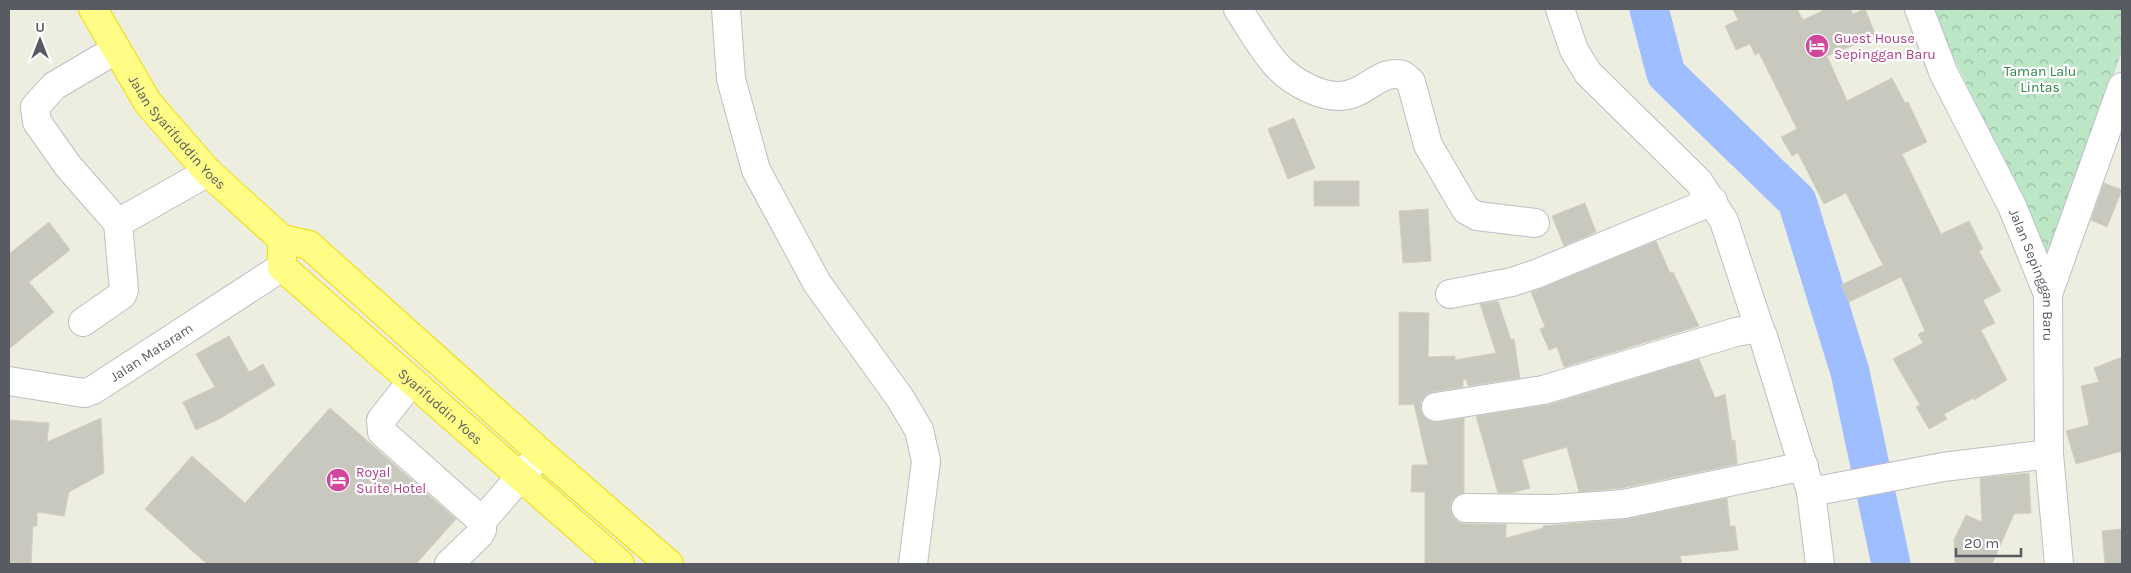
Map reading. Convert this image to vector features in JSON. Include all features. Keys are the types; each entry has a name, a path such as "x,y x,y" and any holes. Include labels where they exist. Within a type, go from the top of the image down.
{"highway":[{"name":"Jalan Syarifuddin Yoes","path":"92,9 148,102 208,172 282,239"},
{"path":"282,267 282,239 309,245 541,453 669,564"},
{"name":"Syarifuddin Yoes","path":"282,267 620,564"}],"street":[{"path":"726,9 731,79 756,170 817,284 900,398 919,430 926,461 912,564"},
{"path":"1238,9 1273,62 1300,84 1318,92 1332,96 1354,94 1387,74 1396,73 1404,75 1411,82 1428,145 1466,210 1477,216 1535,223"},
{"path":"1560,9 1574,50 1588,73 1698,182 1724,221 1804,466 1819,491 1820,564"},
{"name":"Jalan Sepinggan Baru","path":"1918,9 1944,74 2012,206 2048,294 2049,454 2059,564"},
{"path":"83,322 122,295 124,290 118,223 77,177 38,122 35,115 35,107 54,86 115,50"},
{"path":"2048,294 2122,87"},
{"path":"118,223 208,172"},
{"path":"1450,294 1512,282 1536,274 1713,202"},
{"name":"Jalan Mataram","path":"9,381 85,393 282,267"},
{"path":"1436,407 1543,390 1736,332 1760,330"},
{"path":"412,381 381,420 382,432 482,521"},
{"path":"450,564 479,535 482,530 482,521 541,453"},
{"path":"1819,491 1943,467 2049,454"},
{"path":"1466,508 1553,509 1624,504 1804,466"}],"green space":[{"name":"Taman Lalu Lintas","path":"1931,9 2122,9 2122,51 2049,260"}],"building":[{"path":"1733,9 1797,9 1803,20 1826,9 1850,9 1853,14 1865,9 1876,36 1827,56 1847,101 1892,78 1905,103 1908,102 1927,142 1902,154 1941,234 1969,221 1983,249 1979,251 2001,291 1983,300 1995,323 1981,330 2007,380 1974,400 1973,398 1944,414 1947,419 1929,429 1916,407 1920,405 1893,359 1923,343 1918,334 1925,331 1901,277 1849,302 1841,285 1883,265 1846,193 1824,204 1798,153 1792,156 1781,137 1797,129 1759,53 1755,55 1750,44 1736,50 1725,26 1738,20"},
{"path":"1294,118 1315,168 1288,179 1268,129"},
{"path":"1314,181 1359,181 1359,206 1314,206"},
{"path":"2104,183 2122,190 2107,227 2091,220"},
{"path":"1585,203 1596,232 1564,246 1552,216"},
{"path":"1428,209 1431,261 1403,263 1399,211"},
{"path":"49,222 70,250 29,282 54,312 9,349 9,254"},
{"path":"1656,241 1670,273 1673,272 1699,326 1564,367 1557,347 1549,350 1540,329 1545,327 1531,292"},
{"path":"1498,301 1511,340 1514,339 1520,378 1468,386 1466,379 1463,380 1463,387 1433,392 1426,395 1421,402 1424,416 1430,421 1438,422 1464,418 1464,493 1452,500 1450,508 1458,522 1466,524 1506,524 1506,538 1543,528 1543,526 1627,519 1727,498 1730,526 1735,526 1738,550 1680,556 1682,564 1425,564 1425,492 1411,492 1412,465 1428,465 1414,404 1399,405 1399,312 1429,313 1428,357 1455,356 1455,360 1496,353 1480,304"},
{"path":"229,336 249,372 263,364 275,385 221,418 196,430 183,402 215,387 196,354"},
{"path":"2122,357 2122,451 2076,464 2066,431 2089,425 2081,386 2099,382 2094,368"},
{"path":"1699,359 1715,398 1725,394 1732,441 1735,440 1737,464 1622,488 1579,492 1567,447 1522,460 1530,488 1512,493 1498,493 1476,416 1547,405"},
{"name":"Royal Suite Hotel","path":"330,408 456,519 416,564 207,564 145,509 192,456 245,503"},
{"path":"101,418 104,473 69,492 64,516 37,512 37,526 33,526 31,564 9,564 9,420 49,423 47,442"},
{"path":"2029,473 2031,513 2014,514 1992,564 1955,564 1954,540 1966,515 1982,522 1980,478"},
{"path":"2122,529 2122,564 2105,564 2102,531"}],"waterway":[{"path":"1649,9 1666,74 1797,201 1850,372 1891,564"}],"place":[{"name":"Guest House Sepinggan Baru","path":"1817,46"},
{"name":"Royal Suite Hotel","path":"338,480"}]}
